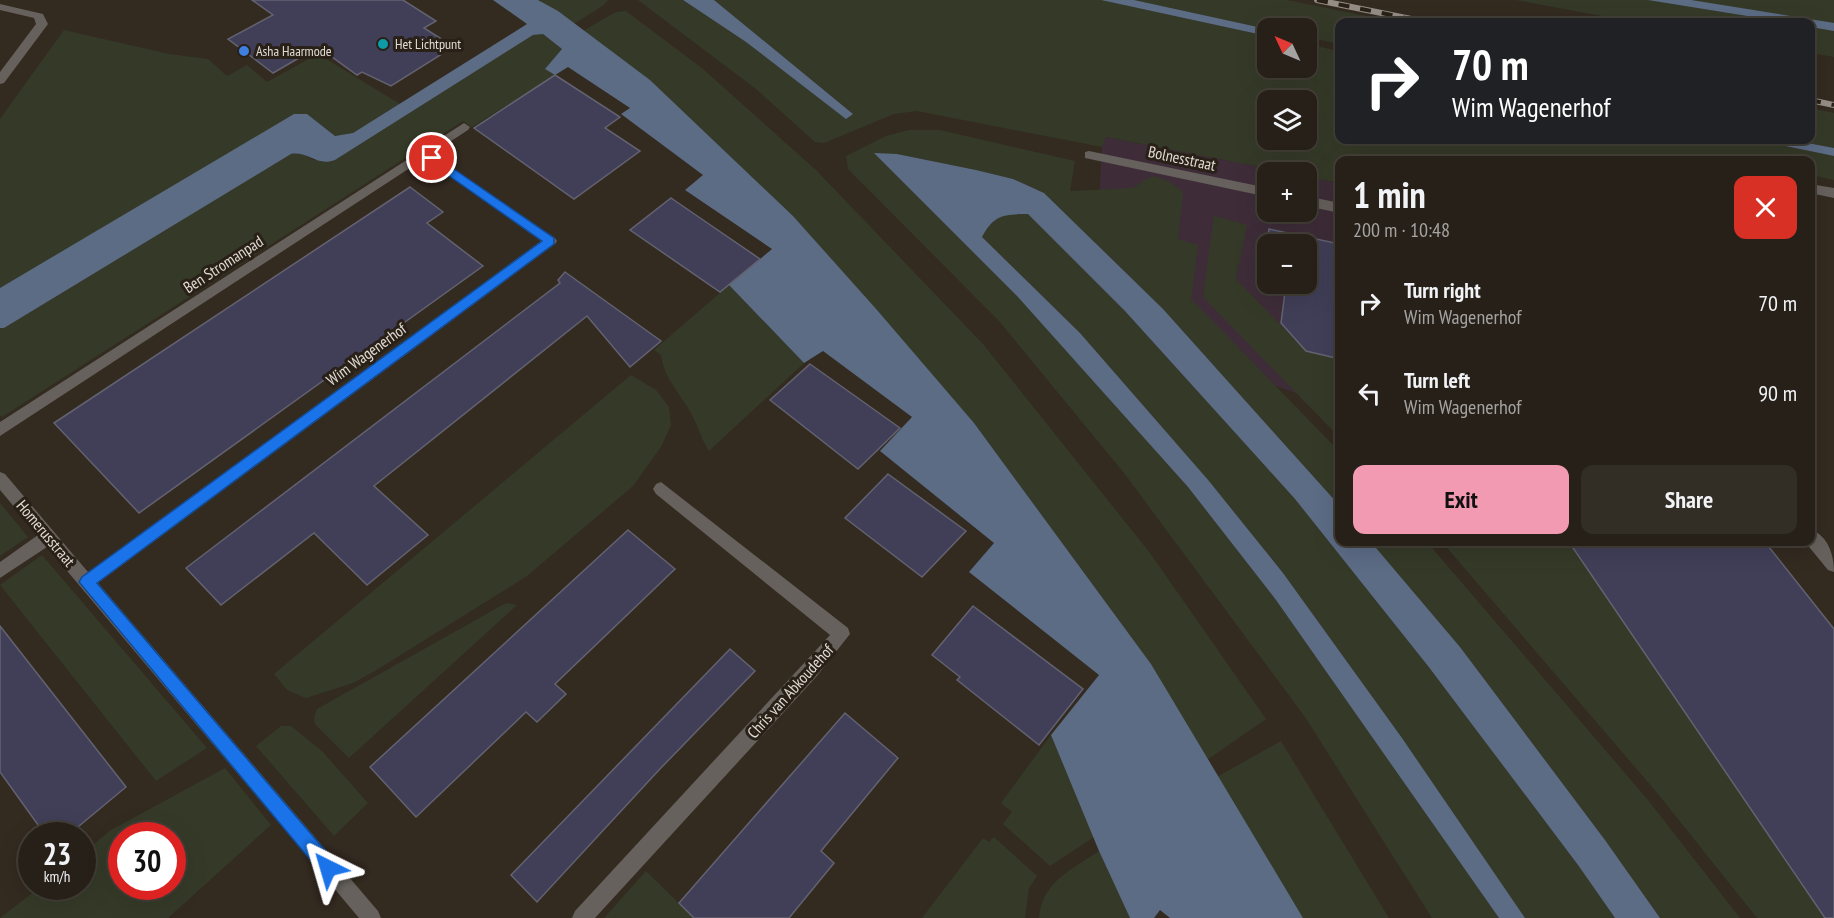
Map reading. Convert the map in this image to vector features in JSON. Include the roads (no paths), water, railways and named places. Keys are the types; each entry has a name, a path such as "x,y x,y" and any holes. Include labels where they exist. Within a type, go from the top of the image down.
{"street":[{"path":"0,7 39,16 42,24 0,80"},
{"name":"Ben Stromanpad","path":"0,430 464,127"},
{"name":"Bolnesstraat","path":"1089,155 1257,191"},
{"name":"Wim Wagenerhof","path":"87,582 550,241 432,158"},
{"path":"1815,189 1834,193"},
{"path":"1317,203 1335,206"},
{"name":"Homerusstraat","path":"0,479 371,918"},
{"name":"Chris van Abkoudehof","path":"582,918 842,634 661,489"},
{"path":"0,571 50,536"},
{"path":"1815,542 1834,565"}],"water":[{"path":"493,0 538,0 558,11 650,80 793,216 877,310 974,423 1151,664 1303,918 1170,918 1160,910 1154,918 1130,918 1099,851 1051,735 1099,675 969,572 994,543 880,451 912,417 823,351 804,363 729,285 772,249 685,190 703,175 621,114 630,108 568,67 555,75 545,69 562,49 543,34 533,35 335,160 323,162 303,155 291,154 4,328 0,328 0,288 294,114 307,114 335,136 353,133 527,24"},
{"path":"683,0 714,0 853,114 846,119 746,42"},
{"path":"1101,0 1134,0 1257,27 1257,34"},
{"path":"1648,0 1691,0 1803,18 1759,18"},
{"path":"1815,20 1834,23 1834,31 1815,28"},
{"path":"1776,144 1813,144 1834,148 1834,156"},
{"path":"874,153 897,154 976,170 1013,179 1044,193 1163,309 1335,501 1335,546 1374,546 1460,647 1605,840 1660,918 1615,918 1578,865 1428,666 1295,499 1125,311 1028,214 1006,215 995,220 982,237 1080,333 1209,481 1283,573 1402,738 1525,918 1499,918 1276,600 1188,487 1017,296"}],"railway":[{"path":"1317,0 1406,18"},
{"path":"1815,101 1834,105"}],"place":[{"name":"Het Lichtpunt","path":"383,44"},
{"name":"Asha Haarmode","path":"244,51"}]}
